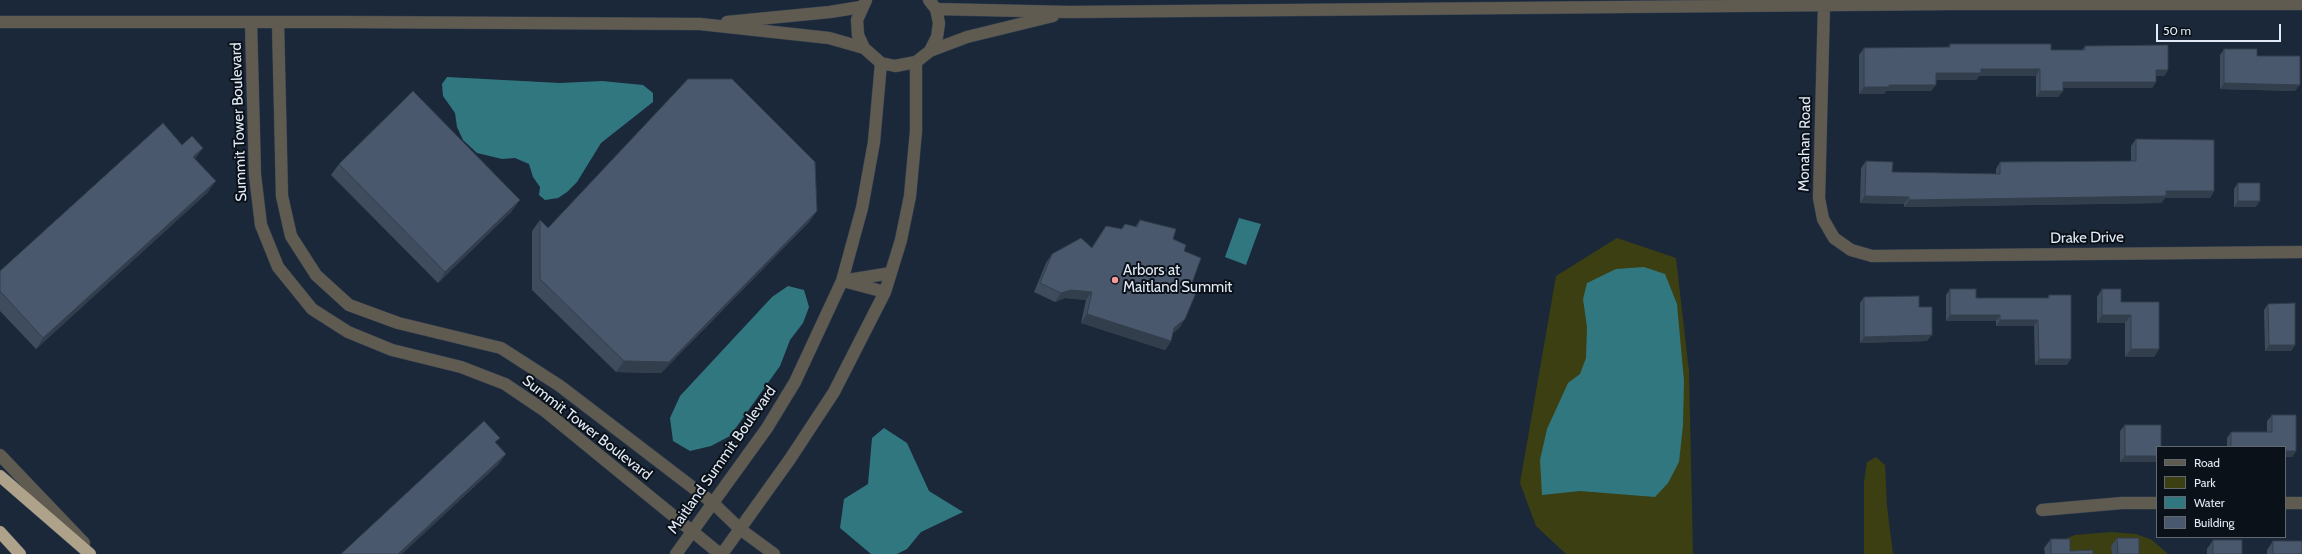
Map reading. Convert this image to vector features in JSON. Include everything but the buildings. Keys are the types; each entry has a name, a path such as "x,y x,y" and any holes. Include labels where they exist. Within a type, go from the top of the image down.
{"highway":[{"path":"0,476 90,554"},
{"path":"0,532 20,554"}],"street":[{"path":"0,22 700,24 830,12 864,3"},
{"path":"864,3 857,20 858,35 864,48"},
{"path":"930,51 937,37 939,23 932,5 1070,12 1824,5 2302,4"},
{"name":"Monahan Road","path":"1824,5 1819,198 1823,219 1834,238 1850,250 1872,256"},
{"path":"700,24 829,38 864,48 882,63 895,66 916,62 930,51 967,37 1070,12"},
{"name":"Summit Tower Boulevard","path":"251,22 255,175 261,225 278,267 312,309 348,332 392,350 461,367 505,384 545,411 692,532 721,554"},
{"name":"Summit Tower Boulevard","path":"278,22 282,196 291,236 316,275 350,305 398,323 501,348 560,386 713,503 740,529 774,554"},
{"path":"721,554 790,459 834,392 885,292 910,196 916,131 916,62"},
{"name":"Maitland Summit Boulevard","path":"676,554 768,428 795,382 842,280 862,208 874,142 882,63"},
{"name":"Drake Drive","path":"1872,256 2302,252"},
{"path":"842,280 891,273"},
{"path":"842,280 885,292"},
{"path":"0,455 95,554"},
{"path":"2042,510 2122,503 2156,503"},
{"path":"2286,503 2302,503"}],"green space":[{"path":"1617,238 1676,258 1689,371 1693,554 1566,554 1536,526 1520,483 1556,276"},
{"path":"1876,457 1885,465 1887,506 1893,554 1864,554 1864,482 1867,462"},
{"path":"2111,532 2136,534 2152,540 2168,554 2047,554 2062,540 2075,535"}],"water":[{"path":"447,77 560,83 602,81 643,85 653,93 653,102 601,143 577,182 567,192 558,198 545,200 539,195 540,187 533,177 529,164 515,158 502,159 477,153 463,140 457,127 455,113 443,96 442,84"},
{"path":"1239,218 1261,224 1246,265 1225,257"},
{"path":"1644,267 1665,274 1677,304 1684,381 1683,425 1679,462 1668,483 1655,497 1580,491 1542,495 1540,460 1547,429 1568,383 1580,374 1586,358 1587,327 1583,299 1587,283 1616,269"},
{"path":"788,286 804,290 809,307 803,323 790,340 780,366 730,436 711,446 690,451 673,441 670,418 680,396 772,297"},
{"path":"884,428 907,443 929,491 963,512 921,532 907,549 897,554 871,554 840,528 844,499 868,484 872,438"}],"place":[{"name":"Arbors at Maitland Summit","path":"1115,280"}]}
